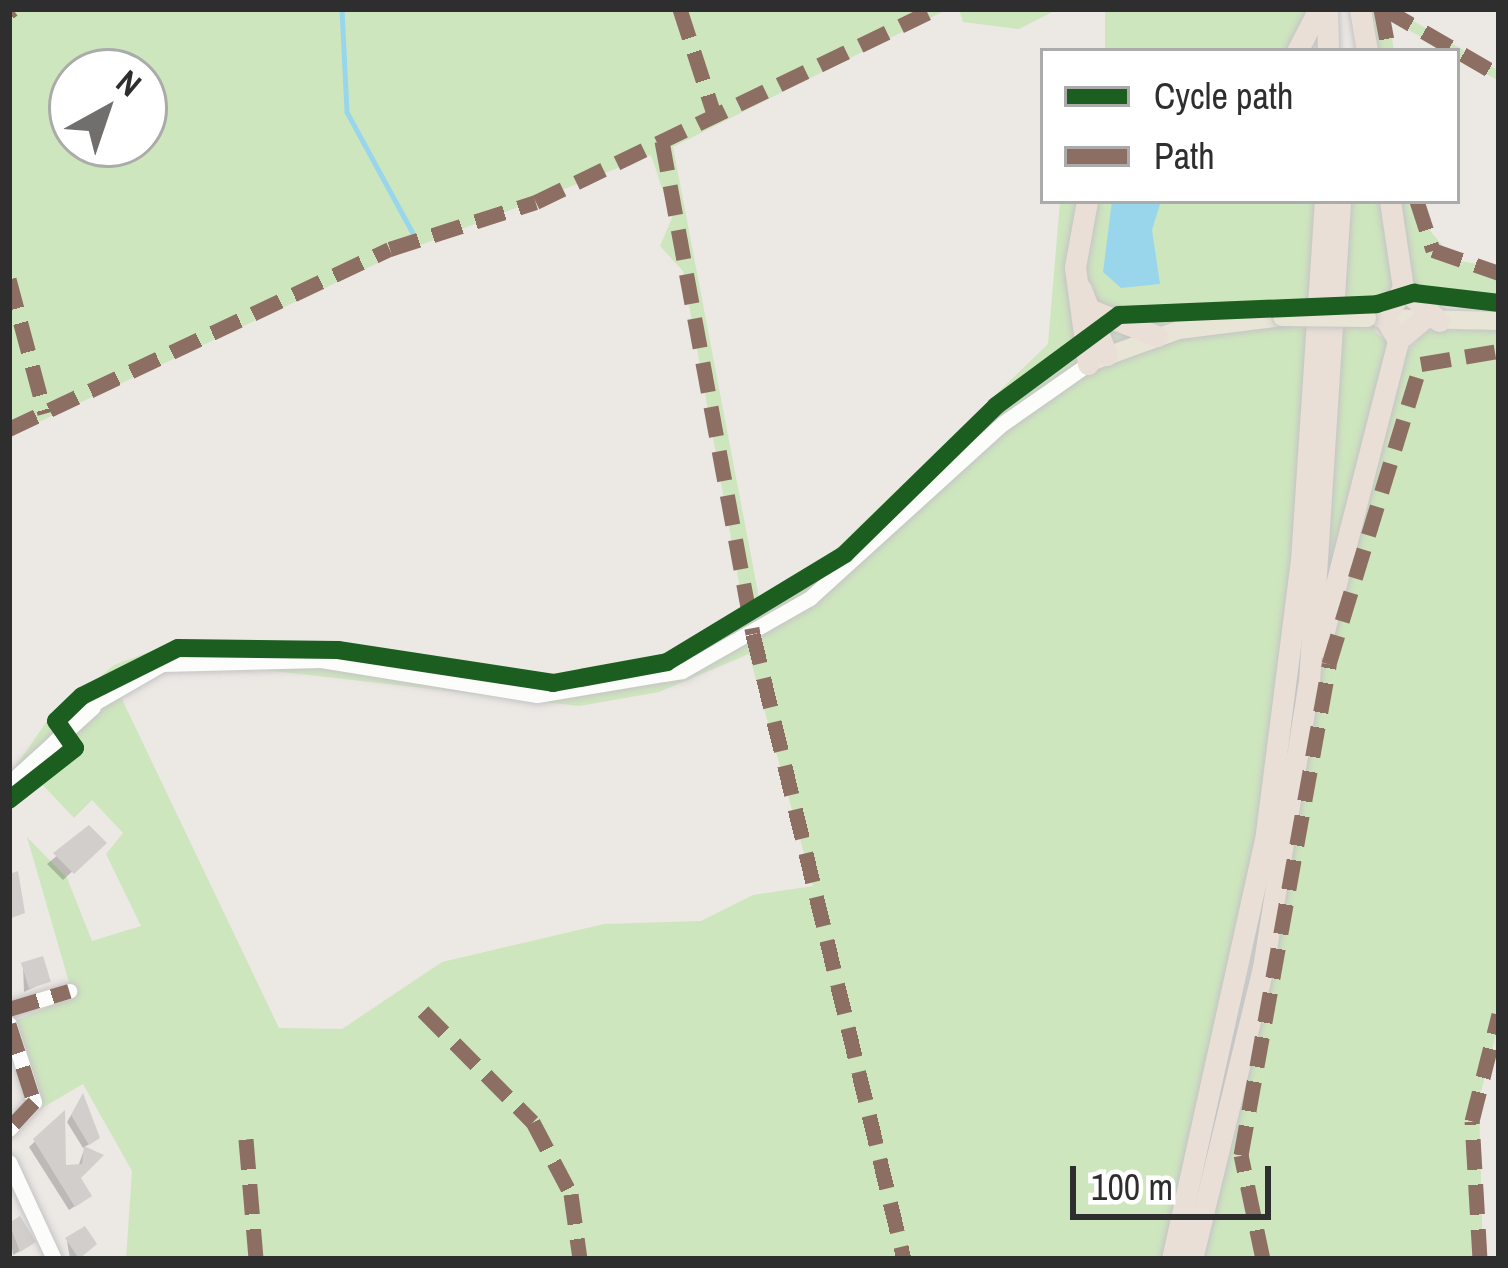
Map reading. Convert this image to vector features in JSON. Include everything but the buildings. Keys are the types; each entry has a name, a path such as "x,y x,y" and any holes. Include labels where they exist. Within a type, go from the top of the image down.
{"highway":[{"path":"1299,48 1323,9"},
{"path":"1323,9 1328,48"},
{"path":"1341,9 1342,48"},
{"path":"1360,9 1366,48"},
{"path":"1087,204 1077,280 1097,360"},
{"path":"1313,204 1323,241"},
{"path":"1172,1259 1265,841 1301,561 1325,204"},
{"path":"1310,682 1340,204"},
{"path":"1192,1259 1263,968 1310,682 1398,340 1430,321 1403,288 1390,204"},
{"path":"1077,280 1090,310 1097,360"},
{"path":"1398,340 1376,318 1403,288"},
{"path":"1090,310 1157,336"}],"main road":[{"path":"1097,360 1157,336 1282,317 1499,321"}],"street":[{"path":"9,783 94,705 144,670 235,658 537,695 670,676 810,598 1002,424 1097,360"},
{"path":"9,1010 69,991"},
{"path":"9,1024 34,1102 9,1129"},
{"path":"9,1162 54,1259"}],"green space":[{"path":"9,9 948,9 673,147 760,603 830,555 1048,344 1060,204 1317,204 1308,417 1256,868 1164,1259 126,1259 132,1171 83,1084 42,1108 15,1021 73,996 27,837 67,878 92,941 141,926 106,854 123,833 92,800 74,818 24,765 9,776 47,721 114,665 162,647 325,645 558,679 668,657 745,616 683,271 660,246 672,218 651,155 393,256 9,436","holes":["749,654 813,886 753,895 701,921 604,924 442,962 342,1029 279,1028 119,693 165,672 256,669 579,706 659,692"]},
{"path":"959,9 1058,9 1019,29 963,22"},
{"path":"1105,9 1313,9 1313,48 1105,48"},
{"path":"1367,9 1393,9 1460,48 1440,48 1389,19 1394,48 1373,48"},
{"path":"1460,48 1499,71 1499,81 1460,59"},
{"path":"1349,204 1384,204 1396,290 1375,300 1375,332 1388,342 1321,614"},
{"path":"1396,204 1425,204 1431,232 1455,260 1499,268 1499,307 1441,306 1414,293"},
{"path":"1499,329 1499,1022 1479,1100 1483,1259 1200,1259 1271,967 1321,669 1400,358 1427,331"}],"water":[{"path":"1112,204 1160,204 1152,230 1160,284 1121,288 1103,272"}],"waterway":[{"path":"342,9 347,112 412,231"}],"marked path":[{"path":"9,12 13,9"},
{"path":"680,9 715,117"},
{"path":"9,429 390,249 536,202 936,9"},
{"path":"1381,9 1388,48"},
{"path":"1385,9 1452,48"},
{"path":"1460,52 1499,75"},
{"path":"662,141 753,634 904,1259"},
{"path":"1418,204 1433,250 1499,273"},
{"path":"9,279 45,413"},
{"path":"1263,1259 1241,1155 1329,664 1421,364 1499,351"},
{"path":"9,1009 69,991"},
{"path":"423,1011 533,1122 571,1194 580,1259"},
{"path":"1480,1259 1472,1121 1499,1014"},
{"path":"9,1024 34,1102 9,1129"},
{"path":"246,1139 256,1259"}],"cycle path":[{"path":"9,800 75,748 56,721 82,696 178,648 338,650 553,683 667,662 845,554 996,406 1119,315 1377,304 1414,293 1499,303"}]}
